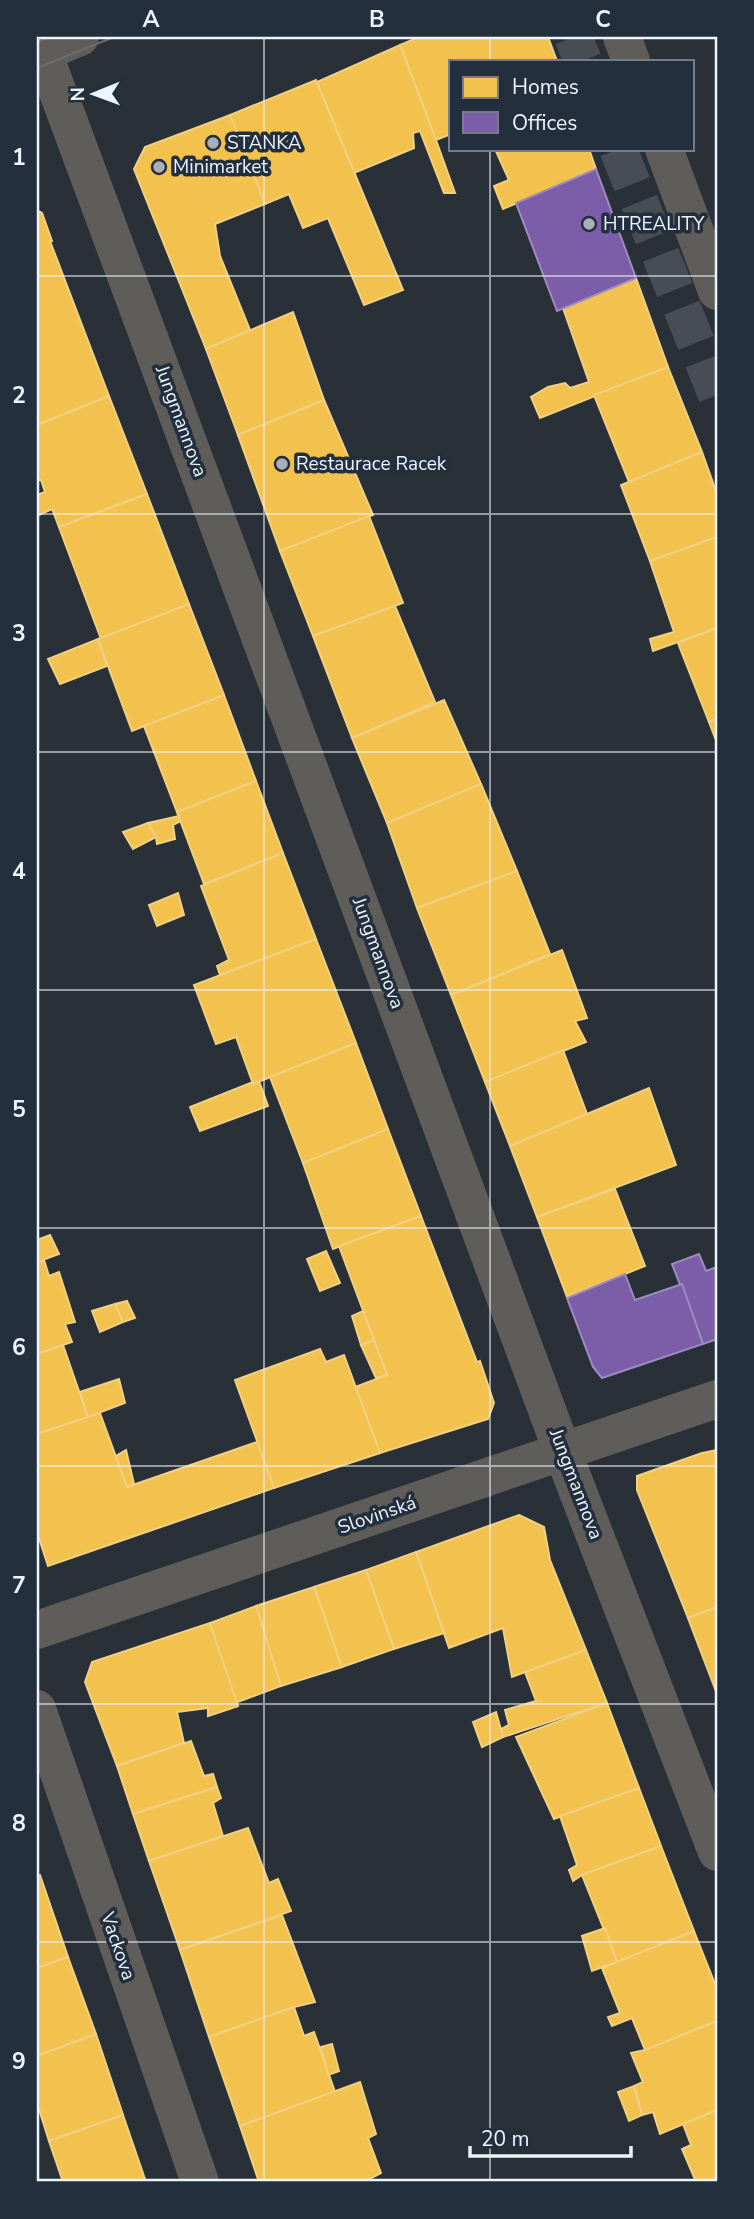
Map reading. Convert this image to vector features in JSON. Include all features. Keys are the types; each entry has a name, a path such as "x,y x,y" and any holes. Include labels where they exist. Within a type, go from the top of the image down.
{"street":[{"path":"40,53 80,37"},
{"path":"622,37 631,60"},
{"name":"Jungmannova","path":"40,53 563,1453 717,1852"},
{"path":"664,150 717,291"},
{"name":"Slovinská","path":"37,1630 717,1399"},
{"name":"Vackova","path":"37,1710 200,2182"}],"building: Homes":[{"path":"419,37 548,37 557,60 449,60 449,135 436,140 400,45"},
{"path":"400,45 455,193 444,193 420,131 413,133 414,148 354,173 317,82"},
{"path":"316,80 403,290 364,305 328,218 303,228 289,194 265,204 230,115"},
{"path":"230,115 265,204 215,224 220,256 250,330 206,349 134,169 145,147"},
{"path":"495,150 589,150 596,169 503,209 494,186 509,180"},
{"path":"37,210 42,213 50,241 109,396 37,425"},
{"path":"636,278 668,367 540,418 531,397 548,387 565,383 570,388 589,382 563,308"},
{"path":"293,312 324,400 238,435 206,349"},
{"path":"668,367 702,452 629,482 594,395"},
{"path":"109,396 147,494 59,527 52,509 37,516 37,495 45,492 41,480 37,480 37,425"},
{"path":"324,400 373,515 280,551 238,435"},
{"path":"702,452 717,494 717,537 650,561 621,485"},
{"path":"147,494 189,604 101,639 59,527"},
{"path":"369,516 403,603 313,636 280,551"},
{"path":"717,537 717,628 653,651 650,639 674,632 650,561"},
{"path":"189,604 224,695 132,731 98,639"},
{"path":"395,606 435,702 352,738 313,636"},
{"path":"717,628 717,719 709,722 678,643"},
{"path":"98,639 107,666 60,684 48,659"},
{"path":"224,695 256,781 177,812 144,726"},
{"path":"444,700 481,784 387,823 352,738"},
{"path":"717,719 717,743 709,722"},
{"path":"256,781 283,853 204,884 177,812"},
{"path":"481,784 517,871 417,908 387,823"},
{"path":"179,816 179,822 173,825 175,839 157,844 148,823"},
{"path":"148,823 156,837 133,849 123,832"},
{"path":"283,853 316,939 220,975 217,966 229,960 201,886"},
{"path":"517,871 550,954 451,995 417,908"},
{"path":"178,893 184,915 157,926 149,905"},
{"path":"316,939 356,1043 253,1084 236,1037 216,1044 194,985"},
{"path":"562,950 587,1018 575,1021 586,1042 485,1082 451,995"},
{"path":"356,1043 388,1129 303,1163 270,1077"},
{"path":"563,1050 587,1114 510,1146 485,1082"},
{"path":"259,1081 268,1106 200,1131 190,1107"},
{"path":"649,1088 676,1165 537,1217 510,1146"},
{"path":"388,1129 421,1216 333,1249 303,1163"},
{"path":"615,1189 645,1266 567,1297 537,1217"},
{"path":"421,1216 477,1362 480,1361 494,1403 488,1419 380,1453 355,1387 387,1375 339,1246"},
{"path":"50,1235 59,1254 37,1262 37,1240"},
{"path":"326,1251 340,1283 320,1291 307,1259"},
{"path":"44,1260 49,1276 59,1272 75,1322 65,1324 72,1342 37,1354 37,1262"},
{"path":"127,1301 135,1318 123,1322 115,1304"},
{"path":"115,1304 123,1322 100,1332 92,1311"},
{"path":"363,1311 374,1340 361,1345 352,1316"},
{"path":"374,1340 387,1375 376,1378 361,1345"},
{"path":"63,1345 88,1417 37,1434 37,1354"},
{"path":"320,1349 326,1362 344,1355 380,1453 274,1488 235,1380"},
{"path":"119,1379 125,1403 88,1417 80,1392"},
{"path":"100,1413 127,1487 257,1442 274,1488 48,1566 37,1532 37,1434"},
{"path":"126,1450 134,1484 127,1487 116,1456"},
{"path":"717,1450 717,1607 688,1618 637,1490 637,1476"},
{"path":"519,1515 544,1527 550,1560 586,1650 512,1677 503,1628 449,1648 416,1552"},
{"path":"416,1552 444,1633 394,1649 366,1570"},
{"path":"366,1570 394,1649 342,1667 314,1587"},
{"path":"314,1587 342,1667 281,1686 256,1606"},
{"path":"256,1606 281,1686 235,1703 210,1623"},
{"path":"717,1607 717,1694 688,1618"},
{"path":"210,1623 238,1706 208,1716 208,1708 177,1712 184,1743 117,1766 85,1682 92,1662"},
{"path":"586,1650 607,1703 503,1737 501,1729 509,1725 505,1710 536,1701 525,1672"},
{"path":"607,1703 639,1788 554,1819 516,1737"},
{"path":"496,1712 503,1737 482,1747 473,1722"},
{"path":"191,1741 204,1776 213,1774 217,1787 133,1814 117,1766"},
{"path":"217,1787 221,1798 213,1803 223,1836 149,1861 133,1814"},
{"path":"639,1788 661,1846 582,1875 573,1881 569,1870 577,1865 560,1816"},
{"path":"248,1828 269,1883 278,1879 291,1911 180,1950 149,1861"},
{"path":"661,1846 694,1931 617,1962 582,1875"},
{"path":"40,1875 68,1957 37,1968 37,1876"},
{"path":"282,1915 315,2002 209,2037 180,1950"},
{"path":"605,1928 617,1962 592,1971 582,1936"},
{"path":"694,1931 717,1989 717,2021 645,2050 632,2018 612,2026 608,2017 620,2013 602,1968"},
{"path":"68,1957 96,2034 37,2056 37,1968"},
{"path":"294,2007 304,2036 314,2032 335,2092 240,2126 209,2037"},
{"path":"717,2021 717,2110 660,2134 653,2112 642,2115 634,2086 643,2082 631,2053"},
{"path":"96,2034 123,2115 49,2141 37,2103 37,2056"},
{"path":"332,2044 339,2071 328,2075 321,2047"},
{"path":"360,2082 376,2134 368,2138 381,2173 364,2182 259,2182 240,2126"},
{"path":"634,2086 642,2115 629,2121 618,2092"},
{"path":"717,2110 717,2182 696,2182 682,2149 691,2145 683,2124"},
{"path":"123,2115 146,2182 63,2182 49,2141"}],"building: Offices":[{"path":"596,169 636,278 557,311 516,203"},
{"path":"699,1254 706,1271 717,1267 717,1339 703,1344 672,1264"},
{"path":"625,1274 635,1300 682,1284 703,1344 602,1378 593,1367 567,1298"}],"tunnel":[{"path":"573,37 583,60"},
{"path":"618,150 717,395"}],"tram line":[{"path":"37,42 50,37"},
{"path":"37,68 114,37"}],"place":[{"name":"STANKA","path":"213,143"},
{"name":"Minimarket","path":"159,167"},
{"name":"HTREALITY","path":"589,224"},
{"name":"Restaurace Racek","path":"282,464"}]}
